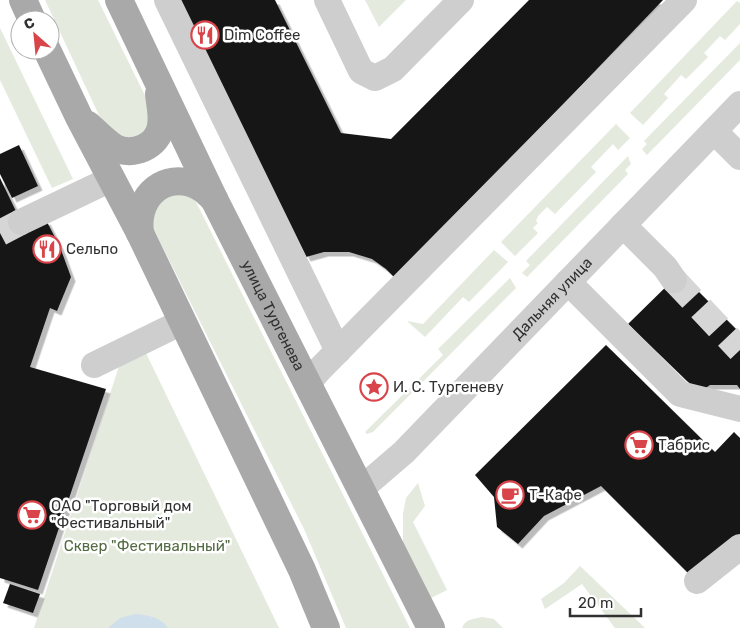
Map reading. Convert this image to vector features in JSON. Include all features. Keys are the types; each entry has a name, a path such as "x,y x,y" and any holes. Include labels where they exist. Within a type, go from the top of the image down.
{"main road":[{"name":"улица Тургенева","path":"119,0 214,199 432,628"},
{"path":"52,60 79,117 140,233 302,570 326,628"},
{"path":"79,117 117,149 128,152 149,146 156,138 161,127 162,115 156,79"},
{"path":"140,233 138,224 142,206 147,197 166,184 192,183 204,189 214,199"}],"street":[{"path":"167,0 338,350"},
{"path":"327,0 361,71 375,78 393,69 461,0"},
{"path":"307,384 338,350 684,0"},
{"name":"Дальняя улица","path":"361,489 404,452 740,104"},
{"path":"714,131 740,157"},
{"path":"21,222 111,179"},
{"path":"623,225 665,268 674,280"},
{"path":"568,282 680,394 740,409"},
{"path":"94,365 182,322"},
{"path":"696,581 740,547"}],"green space":[{"path":"45,0 98,0 154,114 151,132 128,143 104,126 60,32 60,10 50,10"},
{"path":"365,0 406,0 379,27"},
{"path":"737,1 740,3 740,24 725,40 720,36 704,53 708,57 686,79 681,75 664,94 668,98 643,125 630,113"},
{"path":"0,28 10,49 10,60 15,60 73,179 52,188 0,80"},
{"path":"740,43 740,60 647,155 642,149 647,144 644,141"},
{"path":"616,124 630,138 618,150 613,144 591,167 596,172 555,214 547,207 538,216 536,221 538,223 533,228 538,233 515,256 501,242"},
{"path":"628,156 631,164 625,170 628,174 527,277 522,273 530,265 526,261"},
{"path":"180,194 194,198 410,628 346,628 304,529 149,220 165,197"},
{"path":"494,250 508,262 469,302 463,297 425,337 407,321 423,324"},
{"path":"510,278 516,288 373,432 367,434 365,432 443,355 438,349"},
{"name":"Сквер \"Фестивальный\"","path":"144,349 279,628 34,628 121,360"},
{"path":"418,483 425,506 413,522 447,590 431,598 403,545 403,514 406,498"},
{"path":"580,566 645,628 615,628 582,584 545,609 541,599 564,583"},
{"path":"482,617 494,619 503,628 462,628 468,621"}],"water":[{"path":"135,614 153,617 161,621 168,628 108,628 120,618"}],"building":[{"path":"179,0 275,0 341,133 391,139 529,0 663,0 396,279 372,259 349,252 324,252 306,257"},
{"path":"19,145 38,186 12,198 0,174 0,154"},
{"name":"ОАО \"Торговый дом \"Фестивальный\"","path":"0,178 25,230 46,220 60,247 71,277 57,311 50,308 30,367 106,389 38,590 0,578"},
{"path":"680,273 740,333 740,389 737,385 710,385 700,392 628,324"},
{"path":"606,345 715,452 734,432 740,438 740,542 692,577 601,486 544,516 518,544 497,527 494,497 475,475"},
{"path":"10,584 40,594 33,613 3,603"}],"tunnel":[{"path":"0,233 21,222"},
{"path":"674,280 740,350"}],"place":[{"name":"Dim Coffee","path":"205,35"},
{"name":"Сельпо","path":"47,249"},
{"name":"И. С. Тургеневу","path":"374,387"},
{"name":"Табрис","path":"639,445"},
{"name":"Т-Кафе","path":"510,495"},
{"name":"ОАО \"Торговый дом \"Фестивальный\"","path":"32,515"}]}
